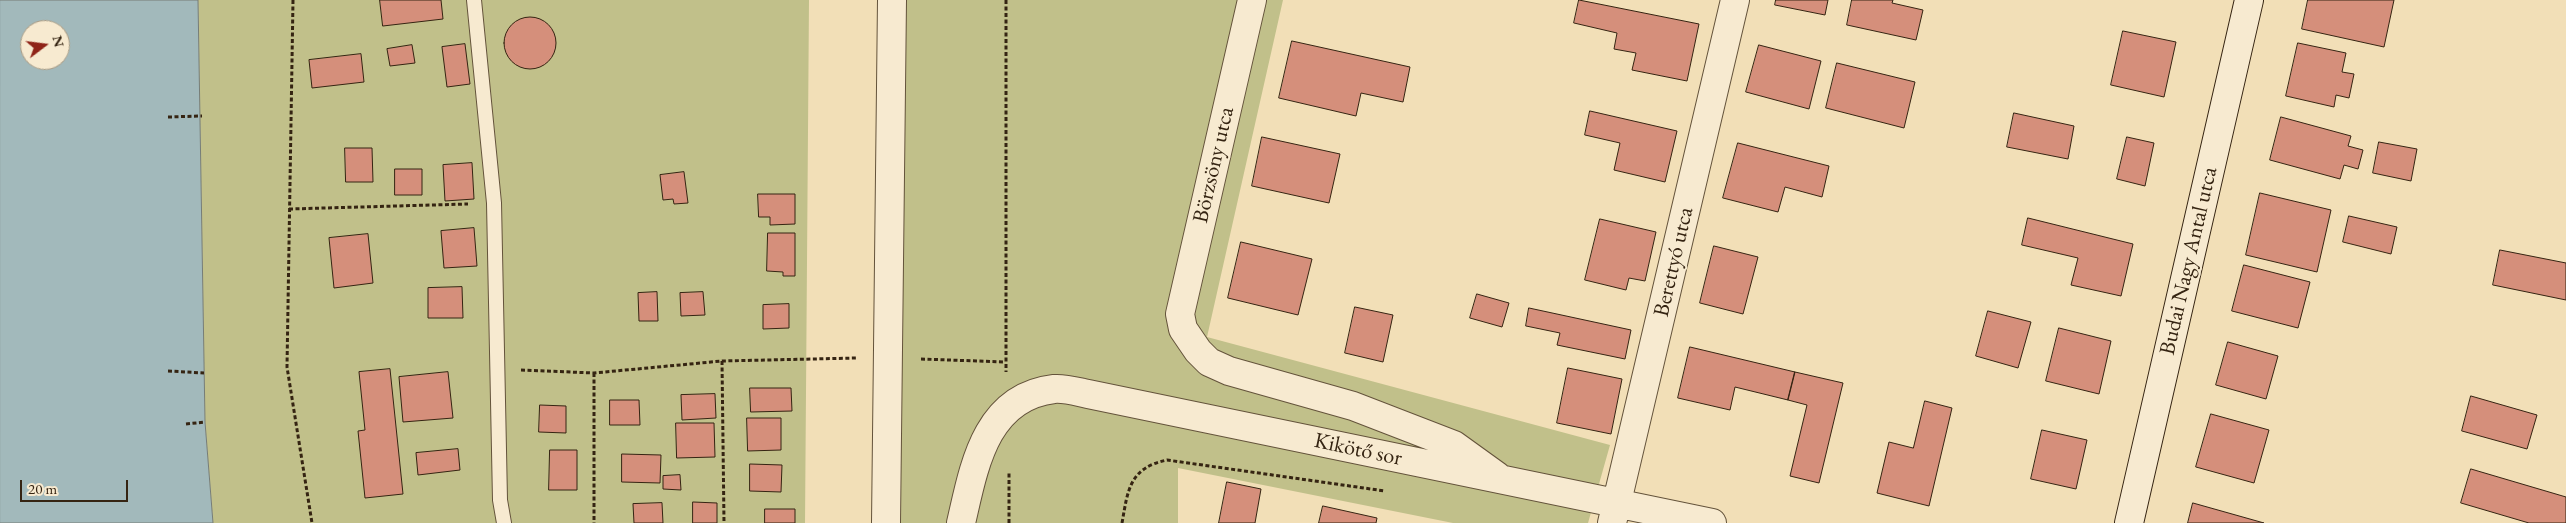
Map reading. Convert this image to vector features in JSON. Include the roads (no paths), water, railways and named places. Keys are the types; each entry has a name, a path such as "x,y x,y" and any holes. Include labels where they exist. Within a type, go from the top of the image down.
{"street":[{"path":"886,523 890,358 892,0"},
{"name":"Börzsöny utca","path":"1252,0 1180,314 1183,329 1198,351 1209,362 1229,371 1353,406 1454,445 1504,481"},
{"name":"Berettyó utca","path":"1615,514 1735,0"},
{"name":"Budai Nagy Antal utca","path":"2128,523 2249,0"},
{"name":"Kikötő sor","path":"962,523 975,463 990,429 1008,410 1027,395 1056,389 1088,394 1504,481 1615,514 1712,523"}],"lane":[{"path":"474,0 494,203 500,500 504,523"}],"water":[{"path":"0,0 198,0 205,422 213,523 0,523"}]}
